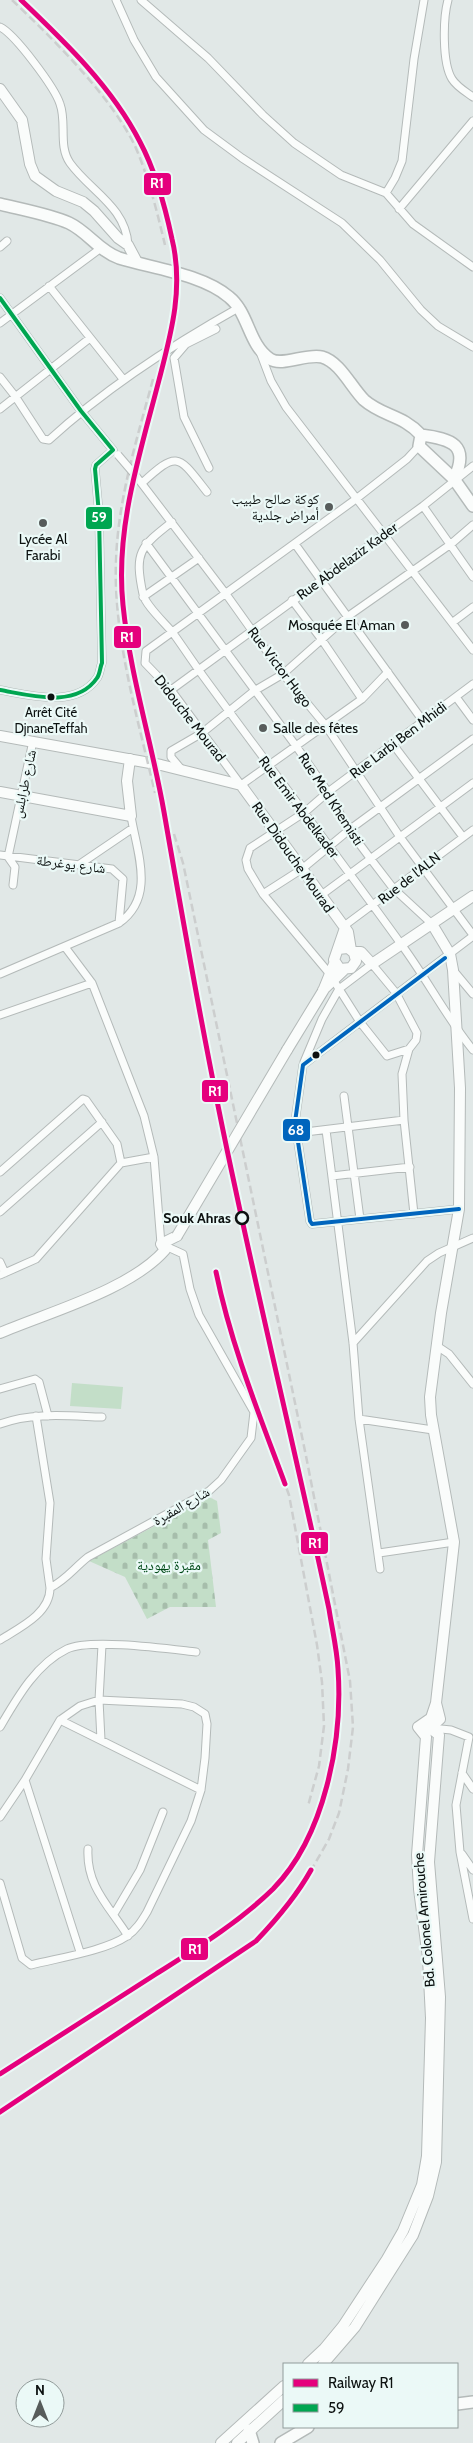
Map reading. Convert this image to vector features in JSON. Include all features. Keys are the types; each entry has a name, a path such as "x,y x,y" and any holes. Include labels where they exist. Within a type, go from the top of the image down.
{"main road":[{"path":"0,204 70,224 101,248 119,258 137,262 218,290 240,307 259,349 273,361 316,356 326,359 370,405 405,421 454,479 473,506"},
{"path":"420,441 445,438 455,445 461,461 454,479"},
{"path":"458,2404 473,2402"},
{"path":"280,2443 306,2428"},
{"path":"249,2430 253,2443"}],"street":[{"path":"116,0 138,47 156,77 204,130 242,158 342,223 380,260 421,310 438,326 473,347"},
{"path":"141,0 208,58 270,123 314,158 341,175 386,193 404,216 427,236 473,267"},
{"path":"386,193 402,161 414,59 424,0"},
{"path":"448,0 444,33 449,73 459,87 473,98"},
{"path":"0,27 20,43 57,98 61,111 66,156 76,170 105,198 120,218 128,236 128,245"},
{"path":"0,89 22,120 30,164 35,176 56,192 83,202 128,245 137,262"},
{"path":"399,209 473,121"},
{"path":"0,246 7,241"},
{"path":"0,323 101,248"},
{"path":"49,286 123,379"},
{"name":"Rue Victor Hugo","path":"0,298 81,411 142,483 226,594 282,674 326,726 382,807 400,837 473,935"},
{"path":"0,377 45,440 49,440 81,411 123,379 175,344 240,307"},
{"path":"209,468 184,417 174,358 186,344 216,330"},
{"path":"0,409 90,338"},
{"path":"259,349 271,381 286,407 473,650"},
{"path":"172,632 356,499 407,459 420,441"},
{"path":"0,690 45,698 61,697 78,694 97,678 102,663 99,514 95,469 96,465 115,452"},
{"path":"142,483 163,464 171,460 179,460 190,470 207,492"},
{"name":"Rue Abdelaziz Kader","path":"171,690 423,506 454,479 473,466"},
{"path":"423,506 473,577"},
{"path":"172,522 146,543 140,552 139,560 143,597 199,558"},
{"path":"182,770 171,758 171,751 202,733 254,691 282,674 347,617 451,544 473,525"},
{"name":"Rue Med Khemisti","path":"146,543 296,746 328,792 349,830 393,888 432,924 450,954"},
{"path":"295,544 423,720"},
{"name":"Rue Emir Abdelkader","path":"143,597 172,632 268,767 305,812 401,943 423,974 456,1030 473,1050"},
{"path":"292,600 362,699"},
{"path":"453,622 473,607"},
{"name":"Didouche Mourad","path":"172,632 146,651 145,663 171,690 241,785"},
{"path":"0,736 130,759 241,785 362,699 388,672"},
{"name":"Rue Larbi Ben Mhidi","path":"263,894 248,869 246,860 250,848 305,812 392,743 473,684"},
{"path":"456,697 473,720"},
{"path":"409,1049 387,1056 360,1022 334,981 263,894 302,869 349,830 473,739"},
{"name":"شارع طرابلس","path":"13,884 16,867 8,856 33,741"},
{"path":"392,743 463,837"},
{"path":"0,974 119,923 130,915 139,899 141,862 133,828 127,781 130,759"},
{"path":"320,896 473,783"},
{"name":"Rue Didouche Mourad","path":"241,785 277,832 320,896 345,927 352,951"},
{"path":"0,792 131,816"},
{"path":"80,864 133,828"},
{"name":"Rue de l'ALN","path":"345,927 393,888 473,830"},
{"name":"شارع يوغرطة","path":"0,855 112,869 123,879 119,923"},
{"path":"334,981 372,964 401,943 455,910 473,896"},
{"path":"345,927 338,950 333,958 334,981 322,1019 303,1065 296,1122 310,1221 315,1224 459,1209"},
{"path":"303,1065 473,935"},
{"path":"0,1333 57,1311 135,1274 156,1260 165,1250 161,1244 154,1157 144,1116 92,983 65,946"},
{"path":"338,950 344,948 361,952 396,993 417,1033 416,1040 409,1049 402,1074 404,1120 414,1214"},
{"path":"161,1244 177,1236 323,991 344,970 351,968 355,963 356,957 352,951"},
{"path":"418,1727 431,1718 436,1703 454,1542 447,1493 433,1430 430,1397 459,1209 461,1134 453,970 450,954"},
{"path":"334,964 344,970"},
{"path":"453,970 473,994"},
{"path":"0,1015 92,983"},
{"path":"344,1096 360,1219"},
{"path":"0,1172 82,1099 86,1100 117,1144 121,1163"},
{"path":"297,1133 404,1120"},
{"path":"0,1212 102,1122"},
{"path":"326,1130 353,1343 359,1419 380,1569"},
{"path":"0,1262 3,1274 36,1259 121,1163 154,1157"},
{"path":"332,1176 410,1167"},
{"path":"353,1343 427,1261 473,1238"},
{"name":"شارع المقبرة","path":"50,1588 66,1580 78,1564 88,1557 209,1491 235,1462 253,1433 254,1412 199,1315 190,1289 183,1254 161,1244"},
{"path":"437,1346 449,1354 473,1384"},
{"path":"0,1390 35,1379 39,1382 48,1416"},
{"path":"0,1640 26,1624 50,1599 46,1559 50,1503 36,1416"},
{"path":"0,1424 14,1418 36,1416 102,1417"},
{"path":"359,1419 433,1430"},
{"path":"379,1552 454,1542"},
{"path":"0,1727 36,1673 50,1660 68,1648 84,1645 142,1646 196,1652"},
{"path":"101,1740 99,1700 102,1645"},
{"path":"0,1817 25,1780 60,1720 80,1706 99,1700 182,1704 194,1707 205,1714 207,1724 206,1758 201,1790 191,1821 147,1912 139,1926 128,1936 114,1943 31,1965 22,1958 0,1883"},
{"path":"430,1728 440,1719 436,1703"},
{"path":"60,1720 201,1790"},
{"path":"418,1727 471,1734 456,1805 460,1852 473,1920"},
{"name":"Bd. Colonel Amirouche","path":"309,2363 324,2349 343,2326 404,2231 422,2185 427,2156 431,2018 428,1958 417,1860 426,1737 418,1727"},
{"name":"Bd. Colonel Amirouche","path":"325,2363 355,2327 414,2235 428,2196 436,2162 440,1997 429,1862 439,1735 430,1728"},
{"path":"462,1773 473,1789"},
{"path":"25,1780 80,1952"},
{"path":"114,1914 140,1870 163,1812"},
{"path":"88,1849 87,1865 92,1884 128,1936"},
{"path":"460,1852 473,1870"},
{"path":"221,2443 283,2387"},
{"path":"238,2443 249,2430 283,2401"}],"green space":[{"path":"72,1383 123,1387 121,1409 70,1406"},
{"name":"مقبرة يهودية","path":"209,1497 217,1501 221,1533 208,1540 216,1607 170,1607 147,1619 125,1577 89,1561"}],"railway":[{"path":"12,0 80,68 111,107 124,127 135,146 144,170 165,245"},
{"path":"153,379 135,446 120,514 116,561 116,590 118,619 128,678 155,793"},
{"path":"161,791 226,1136 333,1628 337,1656 339,1700 337,1729 326,1785 317,1813 305,1839 291,1864 274,1888"},
{"path":"174,834 183,863 306,1456 350,1681 353,1727 348,1769 339,1813 329,1839 301,1888"},
{"path":"216,1272 224,1309 249,1386 289,1495 317,1645 322,1682 324,1726 319,1766 308,1806"}],"rail line":[{"name":"R1","path":"0,2074 202,1945 246,1913 273,1889 291,1867 306,1842 318,1815 327,1786 333,1756 339,1697 336,1646 329,1609 225,1140 159,786 126,631 123,605 121,576 126,519 137,463 172,328 177,275 172,239 155,177 146,153 129,122 102,84 54,32 21,0"},
{"name":"R1","path":"216,1272 229,1326 285,1484"},
{"name":"R1","path":"0,2112 256,1941 286,1907 311,1870"}],"transit line":[{"name":"59","path":"0,298 81,411 113,450 96,465 95,469 99,514 102,663 98,676 88,688 77,694 65,697 38,697 0,690"},
{"name":"68","path":"445,958 303,1065 295,1122 312,1224 459,1209"}],"place":[{"name":"كوكة صالح طبيب أمراض جلدية","path":"329,507"},
{"name":"Lycée Al Farabi","path":"43,523"},
{"name":"Mosquée El Aman","path":"405,625"},
{"name":"Arrêt Cité DjnaneTeffah","path":"51,697"},
{"name":"Salle des fêtes","path":"263,728"},
{"name":"Souk Ahras","path":"242,1218"}]}
